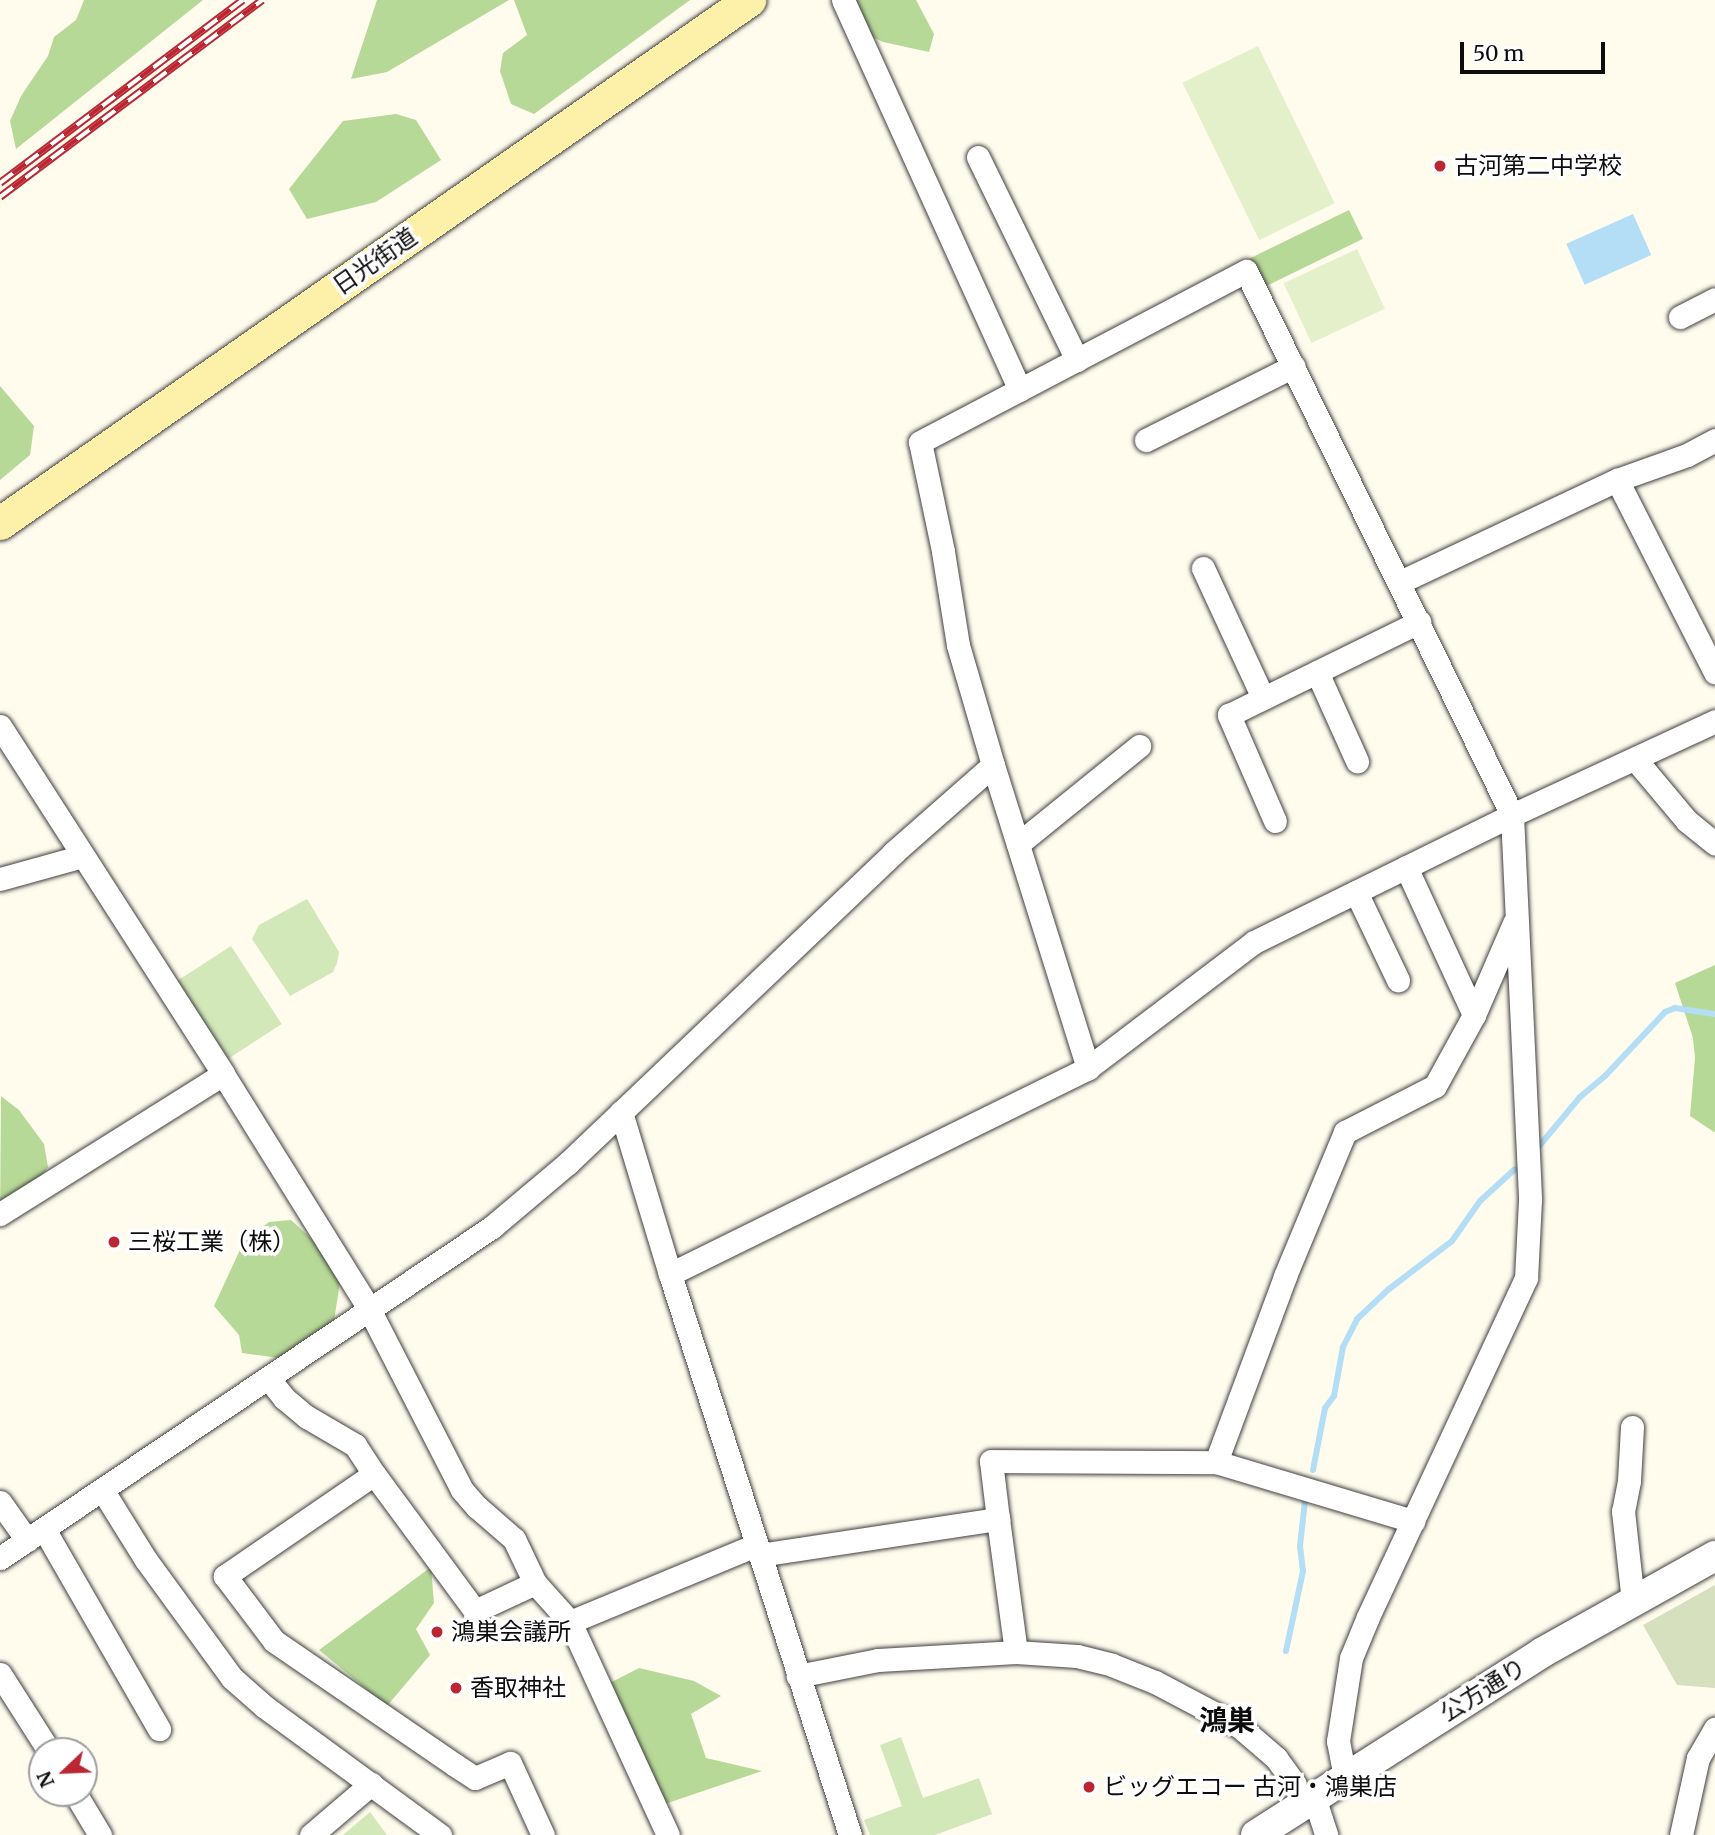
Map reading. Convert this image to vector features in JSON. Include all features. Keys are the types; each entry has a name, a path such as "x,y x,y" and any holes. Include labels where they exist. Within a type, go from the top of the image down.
{"main road":[{"name":"日光街道","path":"0,523 750,0"}],"street":[{"path":"843,0 1020,390"},
{"path":"978,158 1077,360"},
{"path":"1088,1068 957,645 943,551 920,442 1246,271 1512,815 1530,1200 1525,1278 1351,1658 1338,1741 1345,1777"},
{"path":"1680,317 1715,299"},
{"path":"1146,440 1294,366"},
{"path":"1400,582 1617,480 1687,455 1715,440"},
{"path":"1617,480 1715,672"},
{"path":"1203,568 1263,698"},
{"path":"1275,821 1229,715 1419,622"},
{"path":"1317,672 1357,761"},
{"path":"670,1274 1088,1068 1254,942 1512,815 1715,721"},
{"path":"0,726 223,1074 369,1309 462,1490 514,1539 535,1583 570,1622 668,1835"},
{"path":"1018,844 1139,746"},
{"path":"1635,759 1687,821 1715,844"},
{"path":"0,1558 492,1227 568,1163 893,853 993,765"},
{"path":"0,879 83,856"},
{"path":"1406,867 1474,1015"},
{"path":"1356,892 1398,980"},
{"path":"1216,1462 1285,1276 1345,1132 1435,1086 1474,1015 1517,917"},
{"path":"0,1214 223,1074"},
{"path":"621,1112 670,1274 850,1835"},
{"path":"268,1378 284,1398 307,1417 355,1445 475,1611 535,1583"},
{"path":"1632,1427 1629,1481 1623,1511 1633,1602"},
{"path":"1016,1652 991,1461 1216,1462 1413,1521"},
{"path":"374,1474 225,1576 274,1641 455,1765 475,1778 510,1763 543,1835"},
{"path":"103,1491 146,1560 232,1678 265,1707 440,1835"},
{"path":"0,1502 36,1534 159,1729"},
{"path":"570,1622 758,1550 998,1519"},
{"name":"公方通り","path":"1256,1835 1304,1791 1345,1777 1543,1652 1715,1556"},
{"path":"798,1676 878,1660 1016,1652 1077,1656 1111,1665 1155,1682 1240,1727 1276,1758 1304,1791 1326,1835"},
{"path":"0,1674 40,1737"},
{"path":"1681,1835 1698,1758 1715,1728"},
{"path":"311,1835 371,1784"},
{"path":"83,1807 100,1835"}],"green space":[{"path":"84,0 203,0 16,149 10,121 21,96 48,56 54,37 76,20"},
{"path":"377,0 509,0 387,72 351,79"},
{"path":"514,0 690,0 534,114 511,104 500,71 503,53 527,35"},
{"path":"851,0 916,0 934,34 929,52 883,42 868,35"},
{"path":"1258,46 1335,203 1259,240 1183,83"},
{"path":"396,114 416,120 441,160 376,202 307,219 289,189 343,121"},
{"path":"1349,210 1363,239 1263,287 1249,259"},
{"path":"1357,249 1385,309 1311,343 1284,283"},
{"path":"0,386 34,426 30,455 0,480"},
{"path":"307,899 339,952 333,972 290,996 252,939 259,925"},
{"path":"231,946 282,1024 225,1060 175,982"},
{"path":"1715,965 1714,1132 1690,1116 1695,1058 1693,1038 1675,983"},
{"path":"1,1096 19,1110 44,1144 48,1167 14,1215 0,1223"},
{"path":"291,1220 314,1241 340,1282 334,1321 279,1358 242,1353 239,1335 214,1306 244,1241 269,1222"},
{"path":"431,1567 434,1603 416,1629 430,1655 387,1706 319,1650"},
{"path":"1715,1585 1715,1688 1677,1685 1643,1625"},
{"path":"639,1668 694,1681 721,1696 691,1714 706,1758 762,1771 662,1805 606,1685"},
{"path":"901,1737 923,1798 979,1778 992,1814 935,1835 870,1835 864,1820 902,1806 880,1745"},
{"path":"370,1812 387,1835 343,1835"}],"water":[{"path":"1633,214 1651,255 1585,285 1566,244"}],"waterway":[{"path":"1540,1145 1580,1097 1605,1076 1665,1012 1675,1008 1715,1014"},
{"path":"1313,1470 1325,1408 1334,1396 1343,1347 1357,1319 1389,1289 1452,1241 1480,1201 1515,1169"},
{"path":"1286,1651 1303,1571 1300,1546 1305,1501"}],"railway":[{"path":"0,183 243,0"},
{"path":"0,197 262,0"}],"place":[{"name":"古河第二中学校","path":"1440,166"},
{"name":"三桜工業（株）","path":"114,1242"},
{"name":"鴻巣会議所","path":"437,1632"},
{"name":"香取神社","path":"456,1688"},
{"name":"ビッグエコー 古河・鴻巣店","path":"1089,1787"}],"district":[{"name":"鴻巣","path":"1227,1720"}]}
